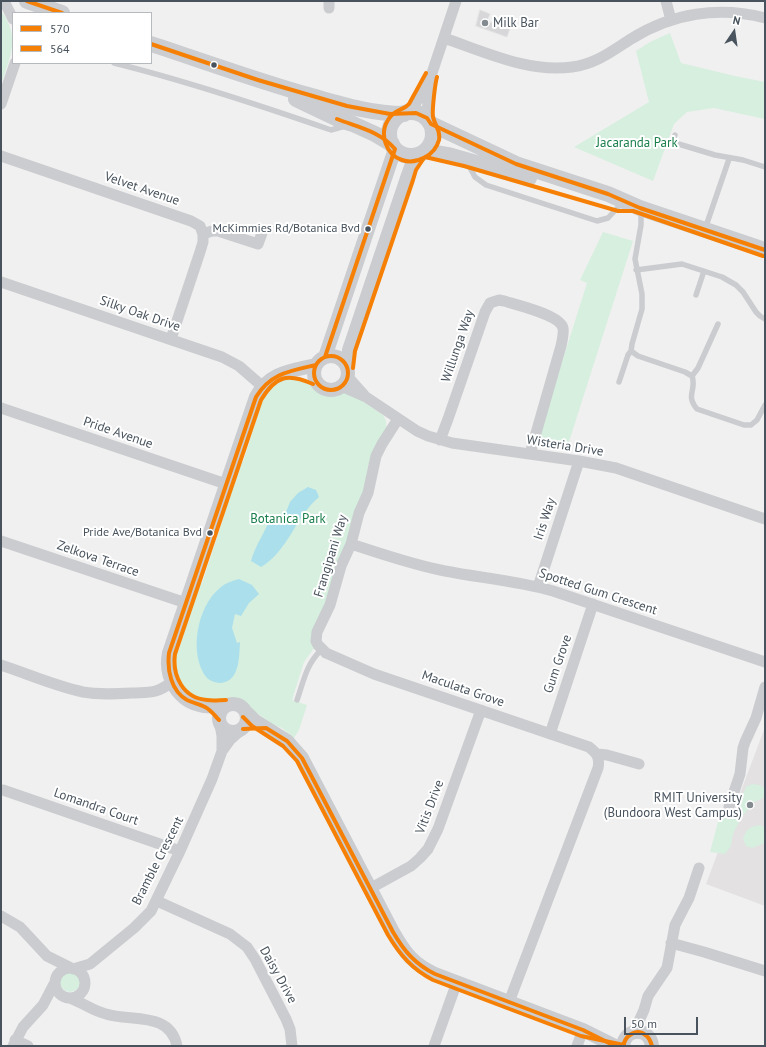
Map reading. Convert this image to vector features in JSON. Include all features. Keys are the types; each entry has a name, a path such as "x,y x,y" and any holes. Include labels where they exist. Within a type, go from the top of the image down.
{"main road":[{"path":"27,1 59,12"},
{"path":"152,44 258,80 347,106 379,112 416,113 429,121 516,164 608,194 632,206"},
{"path":"258,80 340,120 375,134 403,155 410,156 422,153 466,160 632,206 765,250"},
{"path":"394,147 390,137 390,130 398,117 407,113"},
{"path":"422,153 430,146 433,138 433,131 429,121"}],"street":[{"path":"4,1 12,17"},
{"path":"407,113 429,82 456,1"},
{"path":"666,1 672,20"},
{"path":"444,38 534,68 559,69 588,64 602,58 639,34 690,14 706,12 740,13 765,18"},
{"path":"1,104 15,64"},
{"path":"429,82 429,121"},
{"path":"394,147 360,255 319,367 318,383 326,389 331,389 345,376 348,350 407,178 411,167 422,153"},
{"name":"Velvet Avenue","path":"1,156 191,221 200,226 203,234"},
{"path":"171,339 200,252 203,242 203,234 218,231 258,244 262,233"},
{"path":"360,255 379,262"},
{"name":"Silky Oak Drive","path":"1,282 171,339 230,361 262,386"},
{"name":"Willunga Way","path":"440,440 484,312 490,303 499,300 552,317 563,327 561,346 530,454"},
{"path":"345,376 344,363 336,357 319,367 291,371 275,376 262,386 256,397 168,660 168,667 172,682 180,694 187,700 204,706 226,706 234,704 242,706 255,721 287,741 302,758 398,940 410,958 425,969 583,1030 633,1040 648,996 667,968 675,925 689,898 699,868"},
{"name":"Wisteria Drive","path":"345,376 366,397 398,419 417,431 440,440 616,468 765,519"},
{"name":"Pride Avenue","path":"1,408 226,484"},
{"name":"Frangipani Way","path":"321,650 316,641 317,632 330,605 341,566 351,544 359,513 368,493 376,456 398,419"},
{"name":"Iris Way","path":"538,587 579,461"},
{"name":"Zelkova Terrace","path":"1,541 186,603"},
{"name":"Spotted Gum Crescent","path":"351,544 426,567 538,587 765,662"},
{"name":"Gum Grove","path":"550,734 593,604"},
{"name":"Maculata Grove","path":"321,650 374,674 589,747 597,754 607,755 639,764"},
{"path":"1,665 66,687 97,693 111,694 155,692 162,690 172,682"},
{"path":"729,807 740,774 742,748 756,718 765,687"},
{"path":"204,706 220,722 223,728 231,732 266,728"},
{"path":"220,722 220,712 226,706"},
{"name":"Vitis Drive","path":"371,888 411,866 428,849 438,829 481,710"},
{"path":"242,730 247,721 247,713"},
{"name":"Bramble Crescent","path":"220,722 222,751"},
{"name":"Bramble Crescent","path":"72,968 90,964 151,911 212,779 222,751 230,740 242,730"},
{"path":"509,1002 598,768 599,762 597,754"},
{"name":"Lomandra Court","path":"3,790 180,851"},
{"name":"Daisy Drive","path":"157,900 230,934 247,947 255,959 286,1019 290,1029 292,1046"},
{"path":"1,916 20,927 47,956 82,974 86,994 94,1009"},
{"path":"671,944 704,952 765,971"},
{"path":"47,956 57,992 98,1012 112,1016 141,1018 160,1023 171,1032 175,1038 177,1046"},
{"path":"43,1006 78,995 84,985 90,964"},
{"path":"28,1046 14,1043 32,1017 43,1006 59,972 72,968"},
{"path":"434,1046 457,982"},
{"path":"577,1046 583,1030"}],"lane":[{"path":"118,64 228,94 331,130 353,124"},
{"path":"675,135 672,142 729,159 743,160 765,167"},
{"path":"705,230 729,159"},
{"path":"466,160 475,177 486,185 597,221 608,218 632,206 642,225 635,259 642,294 642,309 632,344 632,351 628,355 619,382"},
{"path":"636,270 682,264 730,280 743,292 756,312 765,319"},
{"path":"696,295 704,271"},
{"path":"692,376 698,368 718,324"},
{"path":"632,351 638,356 685,372 692,376 695,382 691,395 692,402 697,408 744,425 751,425 757,420 765,405"},
{"path":"297,700 309,664 321,650"}],"shaded area":[{"name":"RMIT University (Bundoora West Campus)","path":"765,727 765,906 706,884"}],"green space":[{"path":"1,11 11,30 12,47 1,85"},
{"name":"Jacaranda Park","path":"670,33 681,63 765,82 765,119 714,108 687,112 674,124 653,181 574,147 649,102 636,51 650,42"},
{"path":"603,232 633,241 568,445 537,441 587,283 580,280"},
{"name":"Botanica Park","path":"293,377 310,380 324,391 339,391 354,395 383,415 386,420 386,429 369,462 366,484 312,643 314,648 304,662 292,700 307,705 299,730 294,738 282,728 272,724 243,703 237,701 217,702 193,697 180,686 174,671 176,651 179,650 184,633 183,630 199,584 202,583 224,516 223,511 240,462 243,462 259,411 260,401 272,385"},
{"path":"752,784 760,785 765,788 763,798 754,802 741,818 733,834 731,846 725,854 710,852 718,822 724,818 732,818 746,787"},
{"path":"760,825 765,827 765,843 752,848 746,846 743,839 747,830 751,827"},
{"path":"70,972 77,975 80,982 77,989 70,992 63,989 60,982 63,975"}],"water":[{"path":"308,487 316,490 319,497 304,514 285,543 271,560 261,567 251,561 270,519 277,519 286,512 290,502 298,493"},
{"path":"239,579 252,585 259,594 249,603 241,616 235,614 232,628 237,643 240,642 239,661 232,678 218,683 207,678 201,668 198,657 198,631 201,618 212,596 224,585"}],"building":[{"name":"Milk Bar","path":"480,10 490,14 487,21 498,25 499,18 512,22 507,37 476,26"}],"transit line":[{"name":"570","path":"27,1 59,12"},
{"name":"570","path":"152,44 258,80 347,106 390,114 416,113 427,118 431,124 516,164 608,194 640,208 765,250"},
{"name":"564","path":"426,73 409,104 390,116 385,126 384,137 388,149 392,154 402,160 414,161 425,158 437,145 439,133 433,117 437,77"},
{"name":"570","path":"325,357 395,149 375,134 337,119"},
{"name":"564","path":"425,157 464,166 618,211 633,211 763,256"},
{"name":"564","path":"353,368 355,351 416,170 424,158"},
{"name":"570","path":"331,356 343,361 348,373 343,385 331,390 319,385 314,373 319,361 331,356"},
{"name":"570","path":"219,720 207,708 187,700 177,691 171,680 169,653 256,397 268,383 282,374 316,365"},
{"name":"564","path":"226,700 209,700 191,695 177,678 175,670 175,654 261,400 272,385 283,378 296,378 313,384"},
{"name":"564","path":"243,717 252,726 283,746 297,761 388,935 397,949 413,966 433,980 581,1036 624,1045"},
{"name":"570","path":"243,729 266,728 287,741 302,758 393,932 401,945 416,961 435,974 583,1030 615,1046"},
{"name":"570","path":"623,1046 628,1036 632,1033 638,1032 647,1036 652,1046"}],"place":[{"name":"Milk Bar","path":"485,23"},
{"name":"McKimmies Rd/Botanica Bvd","path":"368,229"},
{"name":"Pride Ave/Botanica Bvd","path":"210,533"},
{"name":"RMIT University (Bundoora West Campus)","path":"750,805"}]}
